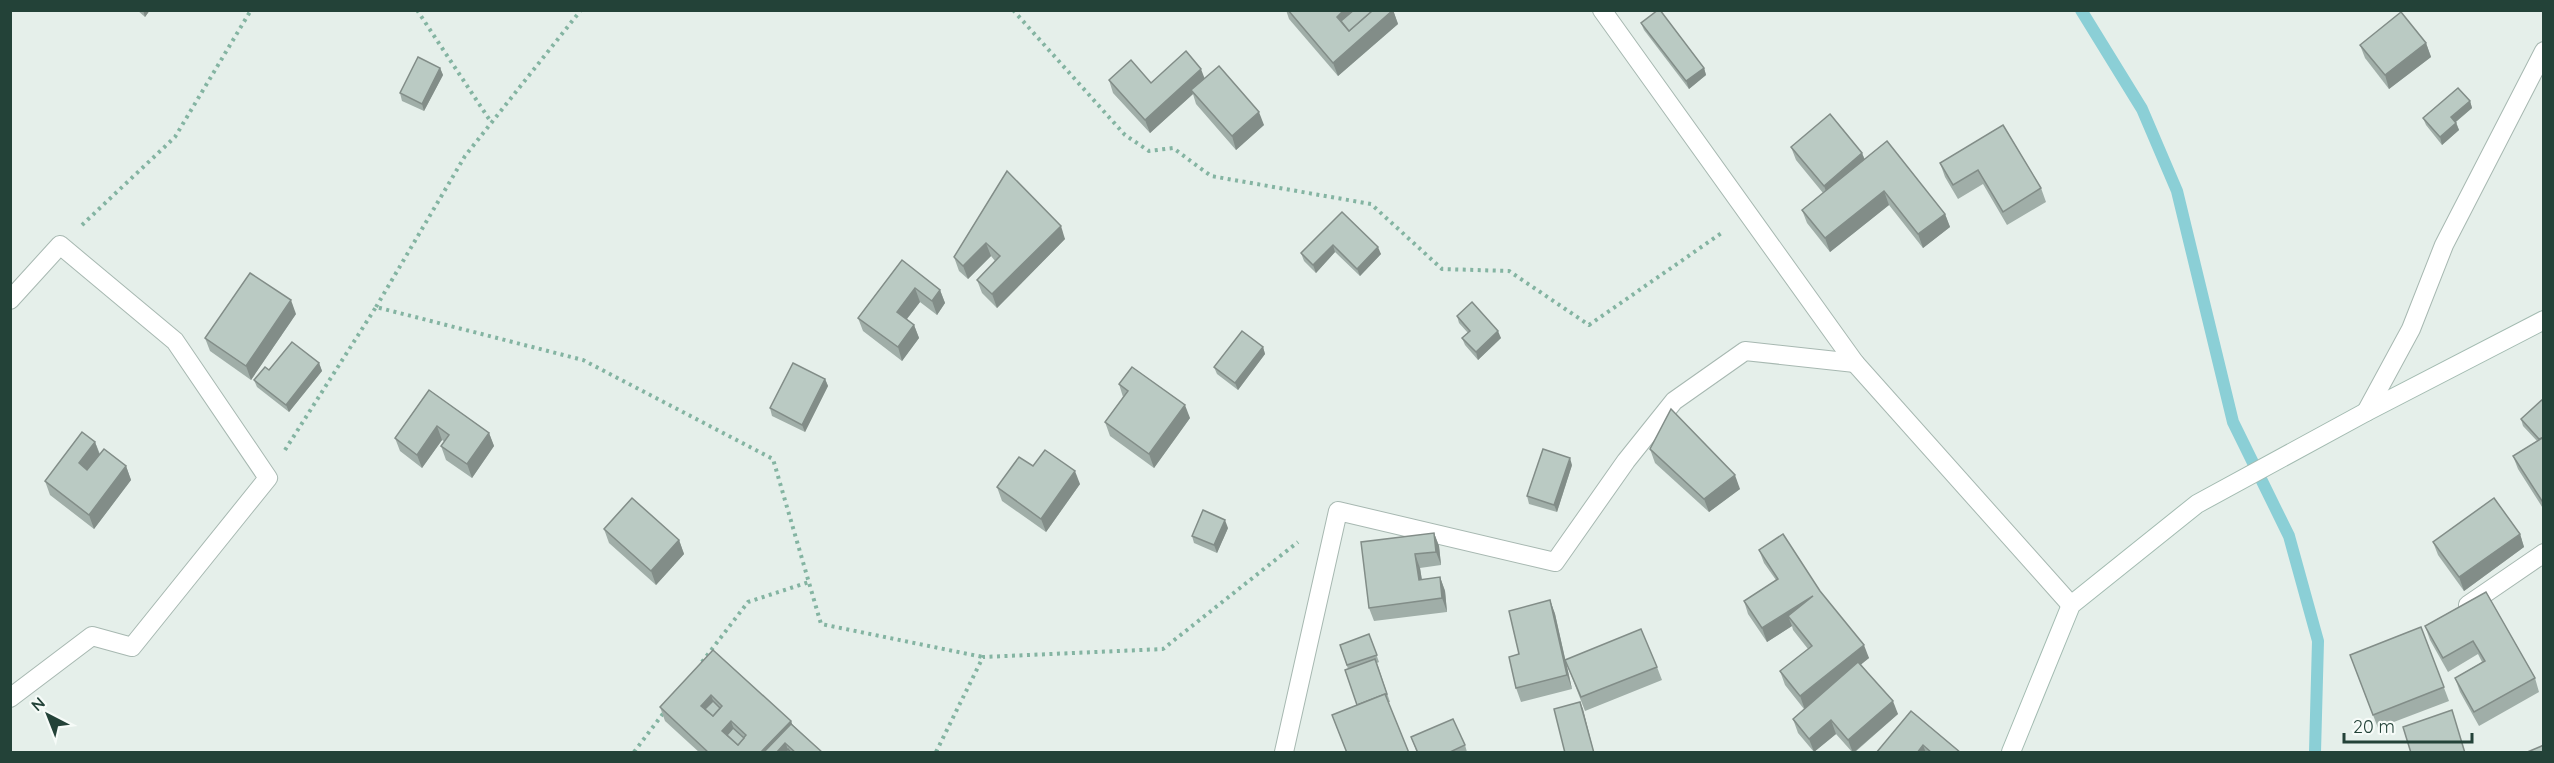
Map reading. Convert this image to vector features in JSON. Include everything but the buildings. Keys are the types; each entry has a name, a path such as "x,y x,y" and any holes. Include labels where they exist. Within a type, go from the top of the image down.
{"street":[{"path":"1602,10 1855,363 2071,605"},
{"path":"2366,412 2411,329 2444,245 2544,51"},
{"path":"10,300 60,245 175,341 268,478 132,647 92,636 10,698"},
{"path":"2011,753 2071,605 2197,504 2366,412 2544,320"},
{"path":"1284,753 1338,511 1555,562 1626,461 1674,401 1745,351 1855,363"},
{"path":"2454,615 2544,554"}],"path":[{"path":"60,245 175,136 251,10"},
{"path":"417,10 492,122"},
{"path":"268,478 376,307 465,156 581,10"},
{"path":"1013,10 1125,135 1149,151 1173,148 1211,176 1371,204 1442,269 1509,271 1589,325 1748,215"},
{"path":"376,307 583,360 773,459 821,624 983,657 1163,649 1338,511"},
{"path":"698,668 748,602 809,582"},
{"path":"936,753 983,657"},
{"path":"634,753 670,705"}],"waterway":[{"path":"2081,10 2142,109 2177,191 2233,422 2289,536 2318,641 2315,752"}]}
